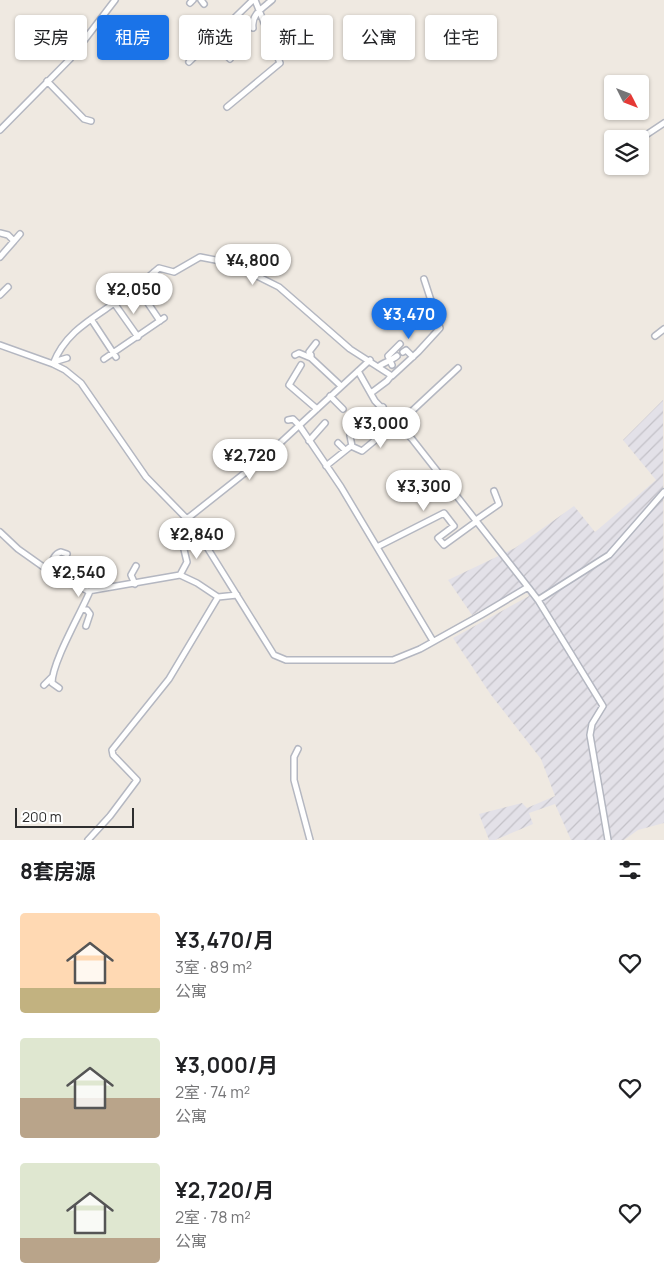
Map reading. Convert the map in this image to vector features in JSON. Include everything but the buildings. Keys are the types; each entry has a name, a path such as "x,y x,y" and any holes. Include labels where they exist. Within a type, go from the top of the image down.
{"street":[{"path":"0,130 70,59 116,0"},
{"path":"227,107 280,63 260,10 254,0 238,15"},
{"path":"253,28 254,17 272,0"},
{"path":"47,81 84,119 91,121"},
{"path":"649,133 664,123"},
{"path":"0,233 8,235 14,241"},
{"path":"0,257 20,234"},
{"path":"54,364 58,352 78,328 137,287 154,272 161,268 176,271 200,257 231,263 279,287 350,348 391,376"},
{"path":"154,272 165,287"},
{"path":"371,393 388,383 391,376 413,357 440,328 424,279"},
{"path":"0,295 8,287"},
{"path":"104,360 115,355 162,320 137,287"},
{"path":"114,303 138,337"},
{"path":"91,319 115,355"},
{"path":"655,336 664,329"},
{"path":"311,358 312,355 309,352 316,343"},
{"path":"391,362 389,354 400,344"},
{"path":"0,345 54,364 81,383 146,477 187,519 200,536 274,655 286,660 392,660 420,649 528,587"},
{"path":"403,352 406,350 413,357"},
{"path":"295,355 300,353 311,358 341,386"},
{"path":"378,367 391,362 397,356"},
{"path":"54,364 67,358"},
{"path":"180,575 187,562 180,533 183,522 265,457 369,360"},
{"path":"301,365 289,384 317,409"},
{"path":"398,424 458,368"},
{"path":"358,371 376,402 398,424 538,600 603,706 592,724 590,736 608,840"},
{"path":"330,396 343,409"},
{"path":"352,446 362,450 385,432 380,428 373,431 362,425 383,407"},
{"path":"288,420 293,419 310,441 377,547 433,641"},
{"path":"310,441 326,422"},
{"path":"350,436 352,446"},
{"path":"338,443 345,450"},
{"path":"326,466 352,446"},
{"path":"454,526 438,538 443,544 447,544 498,504 494,492"},
{"path":"538,600 609,555 664,492"},
{"path":"377,547 444,513 460,533"},
{"path":"0,532 18,549 50,570 88,591 180,575 218,596 237,595"},
{"path":"50,570 54,556 59,552 67,554"},
{"path":"50,570 62,564"},
{"path":"134,584 131,575 136,566"},
{"path":"66,579 70,574 74,573"},
{"path":"59,688 52,683 53,677 64,646 90,591"},
{"path":"88,840 110,816 137,780 112,755 112,750 169,679 218,596"},
{"path":"82,609 87,610 90,614 86,626"},
{"path":"44,685 53,677"},
{"path":"298,749 294,757 294,780 310,840"}],"shaded area":[{"path":"663,400 664,823 638,830 624,840 571,840 555,804 529,813 533,824 495,840 489,840 479,814 522,803 527,808 555,796 541,759 491,695 453,638 529,596 523,587 472,615 448,580 515,548 574,506 595,532 656,480 623,440"}]}
